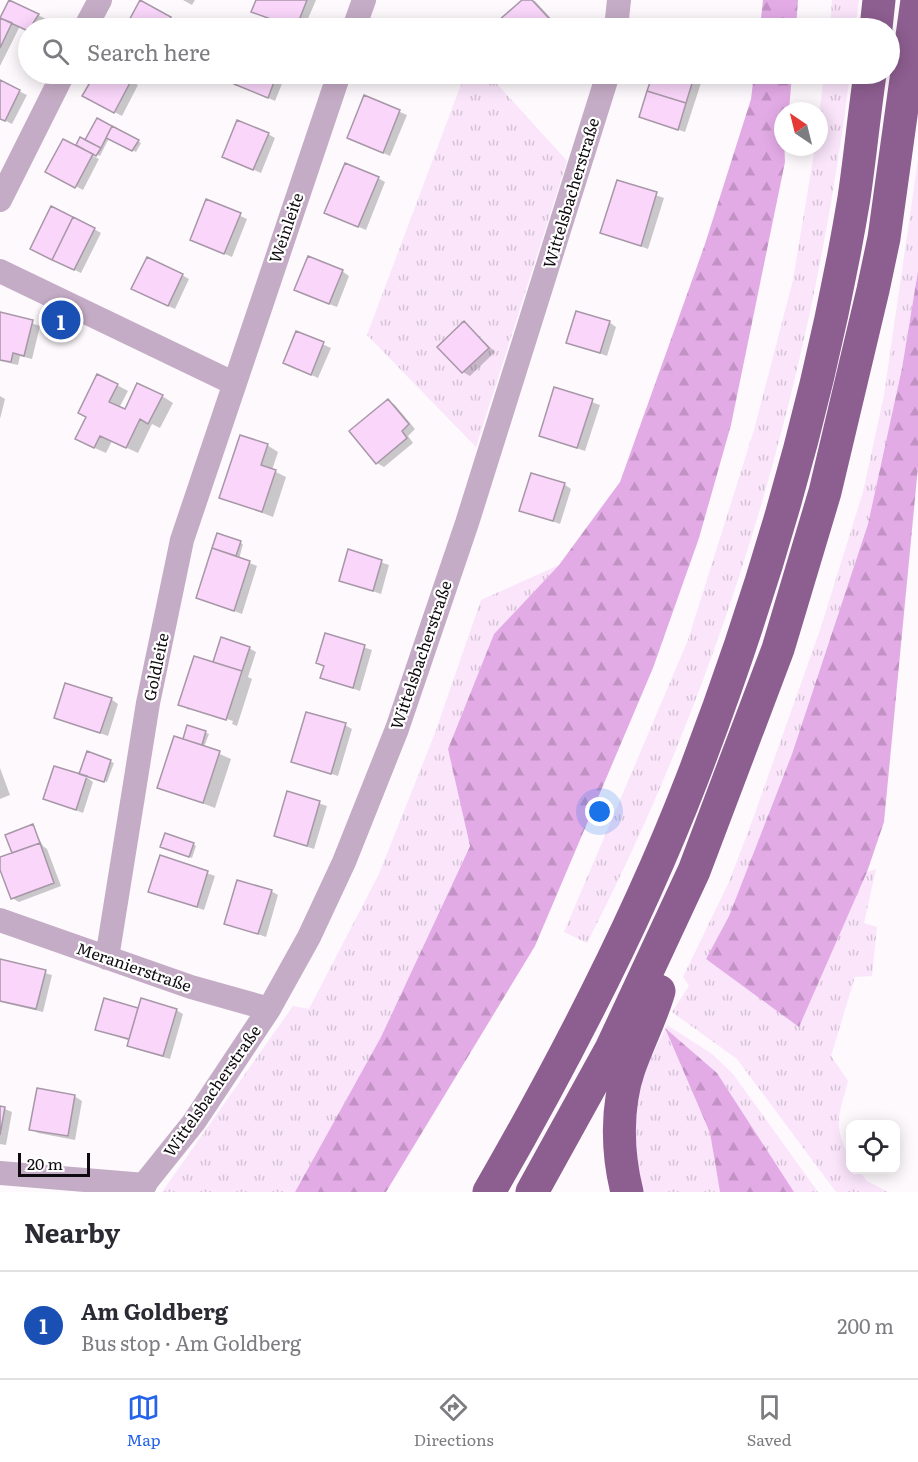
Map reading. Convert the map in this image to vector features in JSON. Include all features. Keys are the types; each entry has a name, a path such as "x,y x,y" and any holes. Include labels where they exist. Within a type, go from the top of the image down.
{"highway":[{"path":"877,18 879,0"},
{"path":"627,1192 622,1174 619,1132 628,1071 654,1006 694,871 777,649 825,492 884,238 917,0"},
{"path":"489,1192 570,1046 643,894 692,781 742,640 791,481 829,321 854,198 869,84"},
{"path":"532,1192 611,1049 694,871"}],"street":[{"path":"91,18 100,0"},
{"path":"358,18 364,0"},
{"path":"617,18 620,0"},
{"path":"0,200 58,84"},
{"name":"Weinleite","path":"233,383 336,84"},
{"name":"Wittelsbacherstraße","path":"141,1188 194,1122 269,1009 309,937 344,862 397,729 467,523 605,84"},
{"path":"0,271 233,383"},
{"name":"Goldleite","path":"107,958 148,703 182,540 233,383"},
{"name":"Meranierstraße","path":"0,920 191,987 269,1009"},
{"path":"0,1173 141,1188"}],"green space":[{"path":"763,0 798,0 797,18 761,18"},
{"path":"832,0 859,0 856,18 831,18"},
{"path":"461,84 497,84 567,161 476,447 367,335"},
{"path":"753,84 791,84 790,102 774,102 774,156 785,156 785,162 731,425 699,538 653,668 535,946 386,1192 295,1192 381,1037 470,846 448,749 494,634 559,565 620,482 705,244 751,99"},
{"path":"823,84 849,84 834,186 813,298 787,410 757,520 722,628 682,736 637,840 587,943 564,932 688,640 754,430 793,280 814,156 828,156 828,102 821,102"},
{"path":"918,160 918,271 902,368 868,524 792,754 729,916 706,959 799,1026 867,872 876,869 864,923 877,927 872,976 855,977 831,1056 848,1081 839,1123 846,1151 846,1174 861,1174 867,1181 888,1192 836,1192 737,1059 672,1012 689,986 683,977 729,882 821,627 863,492 884,395"},
{"path":"918,271 918,467 884,822 867,872 799,1027 706,959 729,916 792,754 868,524 902,368"},
{"path":"559,565 494,634 448,749 470,845 381,1037 295,1192 162,1192 293,1006 309,1009 379,874 435,733 481,600"},
{"path":"667,1025 712,1054 733,1074 818,1192 794,1192 717,1073 666,1030 710,1133 720,1192 640,1192 633,1117 647,1066"},
{"path":"665,1028 717,1073 794,1192 720,1192 710,1133"}],"building":[{"path":"9,0 39,14 36,18 18,18 18,26 0,18"},
{"path":"140,0 171,17 170,18 130,18"},
{"path":"256,0 307,0 300,18 268,18 251,12"},
{"path":"522,0 532,0 549,18 501,18"},
{"path":"0,18 12,23 0,48"},
{"path":"0,80 20,90 5,121 0,119"},
{"path":"89,84 129,84 114,113 82,96"},
{"path":"234,84 273,84 268,98"},
{"path":"649,84 692,84 686,103 647,91"},
{"path":"647,91 686,103 678,130 639,117"},
{"path":"364,95 400,110 383,153 347,138"},
{"path":"97,118 112,126 101,148 85,140"},
{"path":"237,120 269,133 253,170 222,157"},
{"path":"112,126 139,140 132,151 106,138"},
{"path":"80,137 101,148 96,156 76,145"},
{"path":"63,139 93,154 75,188 45,172"},
{"path":"345,163 379,177 358,227 324,213"},
{"path":"617,180 657,192 641,246 600,233"},
{"path":"206,199 241,213 224,254 190,240"},
{"path":"51,206 73,217 52,260 30,249"},
{"path":"73,217 95,228 74,270 52,260"},
{"path":"308,256 343,270 329,304 294,290"},
{"path":"147,257 183,274 168,306 131,289"},
{"path":"576,311 610,321 600,353 566,343"},
{"path":"0,312 33,320 24,356 13,353 11,362 0,360"},
{"path":"464,321 489,348 462,373 437,347"},
{"path":"296,331 324,342 311,375 283,363"},
{"path":"97,374 118,384 109,402 125,409 137,383 163,395 148,424 140,419 126,448 100,436 94,448 75,439 86,417 78,413"},
{"path":"554,387 593,399 577,448 539,436"},
{"path":"388,399 409,424 402,431 407,438 376,464 349,431"},
{"path":"240,435 268,444 261,465 276,470 262,512 219,498"},
{"path":"531,473 565,483 553,521 519,511"},
{"path":"217,533 241,541 236,556 212,548"},
{"path":"212,548 250,561 234,611 196,598"},
{"path":"348,549 382,560 373,591 339,581"},
{"path":"325,633 365,645 353,688 320,678 324,666 316,663"},
{"path":"221,637 250,647 242,671 213,662"},
{"path":"194,656 242,671 226,720 178,705"},
{"path":"65,683 112,698 100,733 54,718"},
{"path":"306,712 346,723 331,774 291,762"},
{"path":"187,725 206,731 202,745 183,739"},
{"path":"174,736 220,751 203,803 157,788"},
{"path":"87,751 111,760 104,782 79,774"},
{"path":"54,766 87,776 76,810 43,799"},
{"path":"287,791 320,801 307,846 274,836"},
{"path":"33,824 40,843 12,853 5,835"},
{"path":"165,833 194,843 189,857 160,847"},
{"path":"40,843 54,883 11,899 0,870 0,857"},
{"path":"160,855 208,871 197,907 148,892"},
{"path":"237,880 272,890 258,934 224,924"},
{"path":"0,959 46,970 36,1009 0,1001"},
{"path":"104,998 138,1008 129,1039 95,1030"},
{"path":"141,998 177,1009 163,1056 127,1046"},
{"path":"37,1088 75,1095 68,1136 29,1130"},
{"path":"0,1106 5,1107 0,1135"}],"place":[{"name":"Am Goldberg","path":"61,320"}]}
